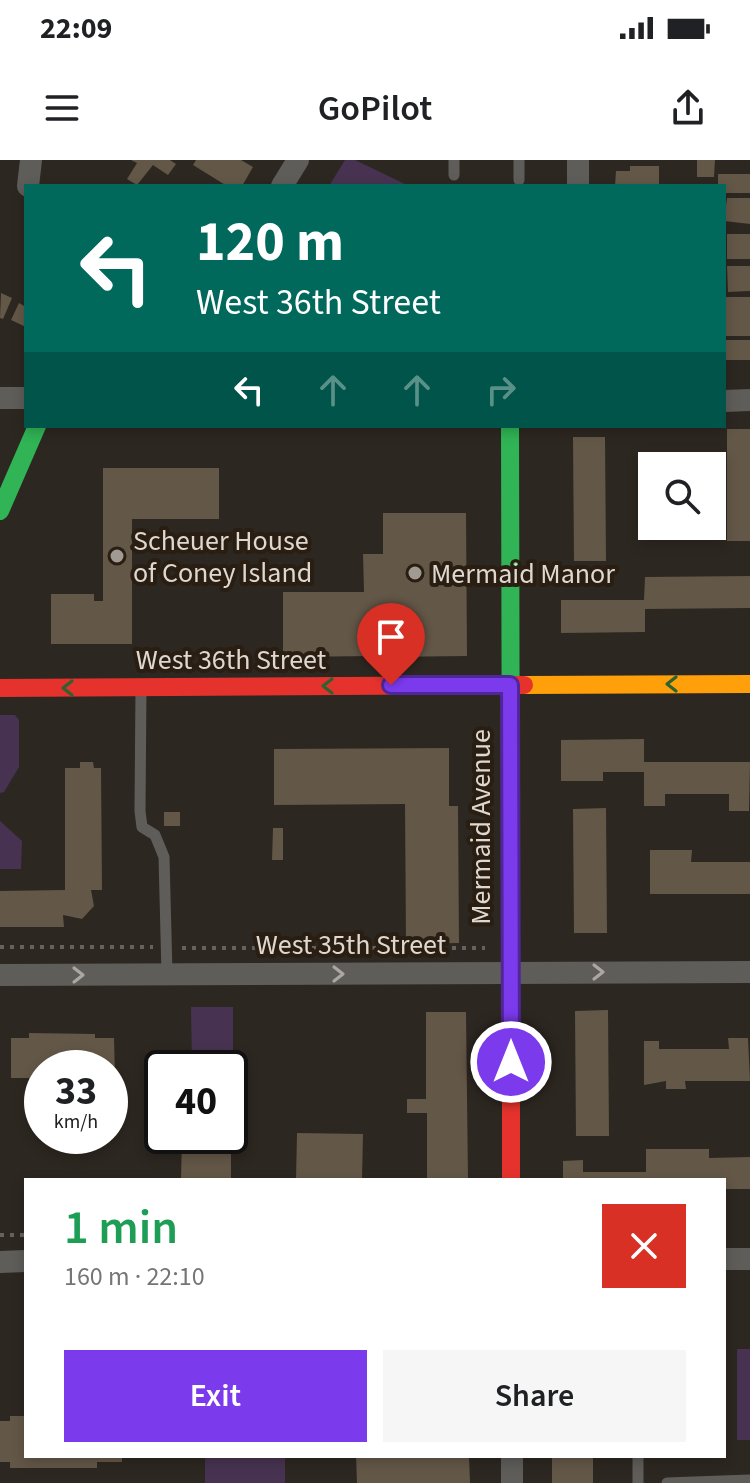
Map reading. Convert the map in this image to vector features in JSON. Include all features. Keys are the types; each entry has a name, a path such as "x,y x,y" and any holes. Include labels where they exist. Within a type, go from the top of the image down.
{"street":[{"path":"28,184 31,160"},
{"path":"283,184 298,160"},
{"path":"578,160 578,184"},
{"path":"0,398 24,398"},
{"path":"726,401 750,400"},
{"path":"0,511 36,428"},
{"name":"Mermaid Avenue","path":"510,428 511,1178"},
{"name":"West 36th Street","path":"0,688 750,684"},
{"name":"West 35th Street","path":"0,975 750,972"},
{"path":"726,1259 750,1259"},
{"path":"0,1262 24,1261"},
{"path":"512,1458 512,1483"}],"lane":[{"path":"454,160 454,175"},
{"path":"519,160 519,180"},
{"path":"141,687 140,811 142,827 155,835 164,857 167,974"},
{"path":"638,1458 638,1483"},
{"path":"667,1483 750,1480"}],"path":[{"path":"0,947 488,948"},
{"path":"0,1235 24,1235"}],"shaded area":[{"path":"345,160 355,160 405,184 330,184"},
{"path":"0,715 15,715 19,720 19,767 4,792 0,793"},
{"path":"0,821 22,841 21,869 0,869"},
{"path":"191,1007 233,1007 233,1050 192,1050"},
{"path":"737,1349 750,1349 750,1440 737,1440"},
{"path":"205,1458 285,1458 285,1483 205,1483"}],"building":[{"path":"131,160 170,160 176,164 168,175 153,165 135,184 127,179 137,163"},
{"path":"196,160 241,160 253,167 243,184 224,184 193,165"},
{"path":"697,160 715,160 714,177 697,177"},
{"path":"630,166 659,166 659,184 615,184 616,171 630,171"},
{"path":"718,174 750,174 750,193 726,193 726,184 718,184"},
{"path":"727,198 750,198 750,224 726,221"},
{"path":"727,234 750,234 750,259 727,259"},
{"path":"727,266 750,266 750,291 728,292"},
{"path":"1,293 12,298 3,319 0,318"},
{"path":"726,297 750,297 750,336 726,336"},
{"path":"19,303 24,306 24,326 11,320"},
{"path":"726,340 750,340 750,360 726,360"},
{"path":"727,429 750,429 750,541 727,541"},
{"path":"573,437 605,437 606,561 574,561"},
{"name":"Scheuer House of Coney Island","path":"103,468 219,468 219,519 132,519 132,644 51,644 51,594 94,594 94,601 103,601"},
{"name":"Mermaid Manor","path":"383,513 466,513 467,656 383,657 383,650 376,656 283,657 283,592 364,592 363,554 383,554"},
{"path":"750,576 750,608 645,609 645,632 561,633 561,600 644,600 645,577"},
{"path":"644,739 644,762 750,762 749,811 729,811 729,794 665,794 665,806 644,806 644,772 603,772 603,781 561,781 561,740"},
{"path":"449,748 449,806 458,806 459,943 406,944 405,804 274,805 274,749"},
{"path":"80,762 93,762 94,768 101,768 102,890 91,890 94,906 82,919 63,915 64,927 0,927 0,891 65,890 65,768 80,768"},
{"path":"606,808 607,933 574,933 573,809"},
{"path":"164,812 180,812 180,826 164,826"},
{"path":"273,828 283,828 283,860 272,860"},
{"path":"650,850 692,850 691,862 750,862 750,894 650,894"},
{"path":"608,1010 609,1136 576,1136 575,1011"},
{"path":"426,1012 466,1012 468,1178 427,1178 427,1113 407,1113 407,1099 426,1099"},
{"path":"29,1033 95,1034 95,1038 114,1038 114,1050 24,1050 24,1078 11,1078 11,1038 29,1038"},
{"path":"728,1038 748,1038 750,1081 685,1081 686,1089 666,1089 666,1081 644,1085 644,1041 659,1041 659,1049 729,1049"},
{"path":"297,1133 363,1134 362,1178 296,1178"},
{"path":"646,1149 709,1149 709,1158 750,1157 750,1189 726,1189 726,1178 563,1178 563,1161 583,1160 583,1172 646,1172"},
{"path":"182,1154 231,1154 231,1178 181,1178"},
{"path":"10,1416 24,1416 24,1458 122,1458 122,1462 97,1462 97,1468 10,1468 10,1462 0,1462 0,1421 10,1421"},
{"path":"356,1458 469,1458 470,1483 357,1483"},
{"path":"552,1458 593,1458 593,1483 552,1483"}],"traffic: fast":[{"path":"0,511 36,428"},
{"path":"510,428 511,879"}],"traffic: slow":[{"path":"524,685 750,684"}],"traffic: jam":[{"path":"0,688 524,685"},
{"path":"511,879 511,1178"}],"place":[{"name":"Scheuer House of Coney Island","path":"117,556"},
{"name":"Mermaid Manor","path":"415,573"}],"route":[{"path":"391,685 510,685 511,1062"}]}
